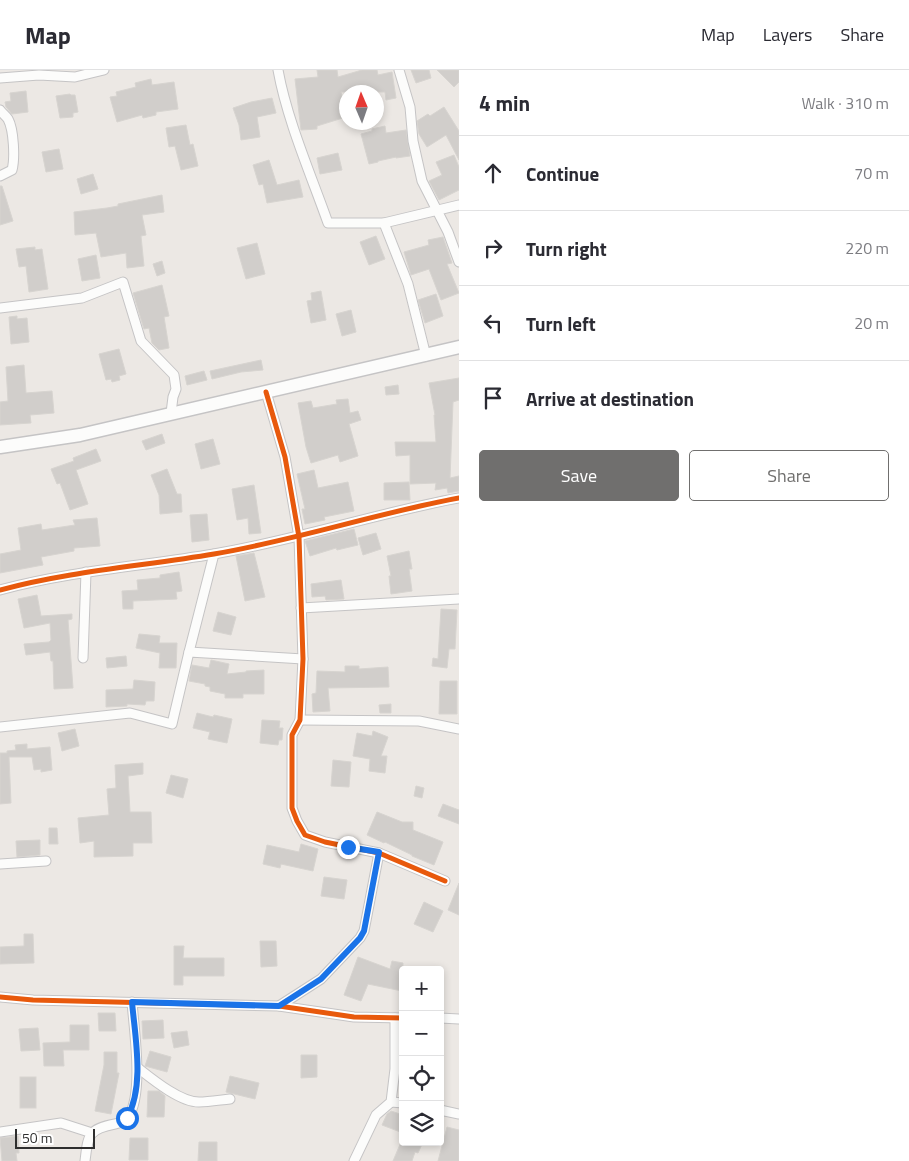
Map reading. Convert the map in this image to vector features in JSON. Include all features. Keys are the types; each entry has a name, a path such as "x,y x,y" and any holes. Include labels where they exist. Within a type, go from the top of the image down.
{"main road":[{"path":"0,447 80,435 459,347"}],"street":[{"path":"0,78 39,75 75,77 104,70"},
{"path":"278,70 302,151 328,222 384,223 459,204"},
{"path":"399,70 410,107 413,141 422,181 448,232 459,262"},
{"path":"0,110 8,119 14,162 12,170 0,176"},
{"path":"384,223 408,284 426,356"},
{"path":"0,308 82,298 123,282 141,341 174,375 176,389 171,413"},
{"path":"266,392 285,457 299,537 303,660 300,720 292,735 292,808 296,821 306,835 325,842 379,852 445,880"},
{"path":"0,590 86,572 214,554 299,537 422,505 459,498"},
{"path":"0,727 130,713 172,724 214,554"},
{"path":"83,658 86,572"},
{"path":"301,608 459,599"},
{"path":"189,652 303,660"},
{"path":"300,720 419,721 459,729"},
{"path":"279,1006 321,979 360,938 364,931 379,852"},
{"path":"0,864 46,861"},
{"path":"0,997 33,1000 279,1006 354,1017 399,1018 390,1102 376,1115 355,1161"},
{"path":"85,1161 87,1144 92,1133 98,1127 120,1123 127,1118 133,1108 138,1068 132,1002"},
{"path":"444,1018 459,1019"},
{"path":"138,1068 156,1083 190,1101 230,1099"},
{"path":"390,1102 399,1103"},
{"path":"444,1111 459,1114"},
{"path":"0,1132 61,1123 92,1133"}],"building":[{"path":"317,70 337,70 338,77 362,70 377,70 378,75 392,72 396,98 386,100 384,85 339,85 339,119 317,126 317,129 301,130 295,79 318,77"},
{"path":"411,70 429,70 431,78 416,83"},
{"path":"437,70 459,70 459,82 454,87"},
{"path":"151,79 152,85 174,82 178,109 156,112 156,115 143,118 142,115 117,122 110,97 117,96 116,92 136,87 135,83"},
{"path":"26,91 28,112 12,114 6,107 5,102 11,101 10,93"},
{"path":"75,95 78,112 73,113 73,117 60,118 56,96"},
{"path":"272,98 276,113 257,117 260,137 241,140 239,125 233,108"},
{"path":"444,107 459,131 459,160 446,135 427,147 419,134 417,121 428,114 430,116"},
{"path":"186,125 190,145 193,144 198,166 181,170 175,146 169,147 166,128"},
{"path":"384,126 386,133 406,130 410,156 396,157 369,164 361,134 372,130 384,130"},
{"path":"59,149 63,169 46,172 42,152"},
{"path":"338,153 342,170 320,174 317,158"},
{"path":"454,155 459,167 459,190 439,200 429,181 442,175 436,162"},
{"path":"269,160 277,185 299,180 303,197 267,203 263,184 259,185 253,165"},
{"path":"93,174 98,189 81,194 77,179"},
{"path":"0,186 2,186 13,221 0,225"},
{"path":"162,195 164,212 142,215 146,235 141,236 144,266 127,268 126,253 101,257 96,233 75,235 74,212 118,206 118,204"},
{"path":"376,236 385,259 369,265 360,242"},
{"path":"443,237 452,263 447,264 459,293 441,300 429,269 411,275 404,252 429,245 428,240"},
{"path":"257,243 265,274 246,279 237,248"},
{"path":"35,247 35,250 42,249 48,289 29,292 26,266 19,267 16,249"},
{"path":"96,255 100,278 82,281 78,259"},
{"path":"162,261 165,273 157,276 153,264"},
{"path":"162,285 169,316 164,317 169,348 159,350 152,343 149,328 144,329 133,293"},
{"path":"321,291 326,320 311,323 307,301 312,300 311,293"},
{"path":"436,294 443,316 425,323 418,300"},
{"path":"351,310 356,332 342,336 336,314"},
{"path":"17,316 17,319 27,318 29,342 11,344 9,317"},
{"path":"119,349 126,374 119,376 120,380 112,382 111,379 106,380 99,354"},
{"path":"261,360 263,370 241,372 212,379 210,371"},
{"path":"24,365 26,393 52,391 54,413 30,415 31,423 0,425 0,402 8,401 6,367"},
{"path":"204,371 207,380 187,385 185,376"},
{"path":"459,378 459,400 453,402 450,478 459,476 459,491 448,493 447,488 435,490 436,483 410,484 410,455 396,456 395,442 436,442 435,415 429,383"},
{"path":"398,385 399,394 386,395 385,387"},
{"path":"348,399 350,413 358,411 361,420 349,424 358,456 340,462 338,455 311,463 298,403 311,401 313,408 337,404 336,400"},
{"path":"162,434 165,443 146,450 142,441"},
{"path":"213,439 220,464 201,469 195,444"},
{"path":"96,449 101,461 76,470 88,504 70,510 60,483 57,484 51,469 74,461 73,458"},
{"path":"167,469 177,494 181,494 182,512 160,514 159,495 151,475"},
{"path":"314,470 318,488 348,482 354,511 324,517 325,520 305,524 302,509 305,509 297,474"},
{"path":"409,482 410,500 384,500 384,483"},
{"path":"254,485 261,533 249,534 248,518 237,520 232,489"},
{"path":"207,514 209,540 192,542 190,515"},
{"path":"97,518 100,546 74,548 74,551 41,557 43,565 0,573 0,554 21,550 18,528 41,524 42,530 75,525 73,520"},
{"path":"354,529 358,545 337,550 336,548 310,556 305,541"},
{"path":"376,533 381,549 363,555 358,538"},
{"path":"409,551 412,569 409,569 412,591 391,594 389,576 391,576 387,556"},
{"path":"254,553 265,597 245,601 236,556"},
{"path":"179,572 182,591 176,592 177,599 133,601 133,609 123,609 122,591 138,590 137,580 160,578 160,575"},
{"path":"341,580 344,599 326,600 325,596 312,597 311,584"},
{"path":"37,595 41,616 72,614 72,619 68,620 73,688 54,689 53,661 51,661 50,652 26,655 24,644 49,642 51,640 50,623 24,628 18,599"},
{"path":"441,609 457,610 455,649 449,649 447,668 432,666 433,658 438,659"},
{"path":"218,612 236,617 231,635 213,631"},
{"path":"139,634 160,636 159,643 177,643 176,668 159,668 160,653 136,648"},
{"path":"126,656 127,666 107,668 106,658"},
{"path":"211,660 229,664 227,674 264,670 264,694 243,694 243,698 225,698 225,694 210,691 210,687 205,686 205,684 189,681 192,665 209,668"},
{"path":"345,666 359,666 359,669 388,667 389,687 328,688 330,711 313,712 312,694 316,693 317,671 345,672"},
{"path":"134,680 155,682 154,701 146,701 145,705 127,704 127,706 106,707 106,690 133,689"},
{"path":"440,681 457,681 457,714 439,714"},
{"path":"391,704 391,713 380,713 379,705"},
{"path":"197,713 232,719 227,743 208,739 210,732 193,728"},
{"path":"262,720 280,721 279,728 283,728 282,740 279,740 278,745 260,743"},
{"path":"75,729 79,746 62,751 58,733"},
{"path":"373,731 388,737 381,756 387,756 385,773 369,771 370,759 353,756 357,733 372,736"},
{"path":"27,744 27,749 50,747 52,770 41,772 41,769 34,770 32,757 9,757 11,803 0,804 0,753 16,750 15,745"},
{"path":"333,760 351,762 349,787 331,786"},
{"path":"143,763 143,774 128,776 130,812 151,812 152,843 133,843 133,856 94,857 94,841 80,843 78,818 109,815 107,789 116,788 115,765"},
{"path":"171,775 188,779 183,798 166,793"},
{"path":"416,786 424,788 422,798 414,796"},
{"path":"443,804 459,810 459,824 438,816"},
{"path":"377,812 402,822 413,822 413,830 443,842 434,865 367,835"},
{"path":"49,828 57,828 58,844 49,844"},
{"path":"40,840 40,855 17,857 16,841"},
{"path":"301,844 318,849 313,871 281,864 280,868 263,864 267,845 299,852"},
{"path":"324,877 347,880 344,899 321,896"},
{"path":"459,883 459,915 448,910"},
{"path":"424,902 443,911 433,932 414,924"},
{"path":"24,934 33,934 34,963 0,964 0,947 24,946"},
{"path":"260,941 276,941 277,966 261,967"},
{"path":"174,946 184,946 183,958 224,958 224,976 183,976 183,985 174,985"},
{"path":"358,957 390,969 392,961 403,963 403,966 399,966 399,990 368,984 361,1001 344,995"},
{"path":"98,1013 115,1013 116,1031 99,1031"},
{"path":"163,1020 164,1038 143,1039 142,1021"},
{"path":"70,1025 89,1025 89,1050 63,1050 64,1066 44,1066 43,1043 70,1042"},
{"path":"38,1028 40,1050 21,1051 19,1029"},
{"path":"187,1031 189,1045 174,1048 171,1033"},
{"path":"150,1051 171,1057 167,1072 145,1066"},
{"path":"104,1052 117,1052 117,1073 119,1073 111,1114 95,1111 104,1065"},
{"path":"301,1055 317,1055 317,1077 301,1078"},
{"path":"230,1076 259,1083 255,1099 226,1092"},
{"path":"20,1077 36,1077 36,1108 20,1108"},
{"path":"148,1091 159,1091 165,1096 164,1117 147,1117"},
{"path":"391,1111 399,1114 399,1131 382,1125 387,1114"},
{"path":"447,1127 459,1130 459,1161 438,1161 442,1146 444,1146"},
{"path":"18,1136 19,1153 16,1153 17,1161 2,1161 0,1138"},
{"path":"130,1138 148,1138 148,1160 129,1160"},
{"path":"199,1142 217,1142 217,1161 198,1161"},
{"path":"399,1146 421,1146 418,1153 415,1152 412,1161 393,1161"}],"cycle path":[{"path":"266,392 285,457 299,537 303,659 300,720 292,735 292,808 305,835 325,842 379,853 445,881"},
{"path":"0,590 80,573 245,548 459,498"},
{"path":"0,997 33,1000 279,1006 354,1017 399,1018"}],"route":[{"path":"127,1118 133,1108 138,1068 132,1002 279,1006 321,979 360,938 364,931 379,852 348,847"}]}
